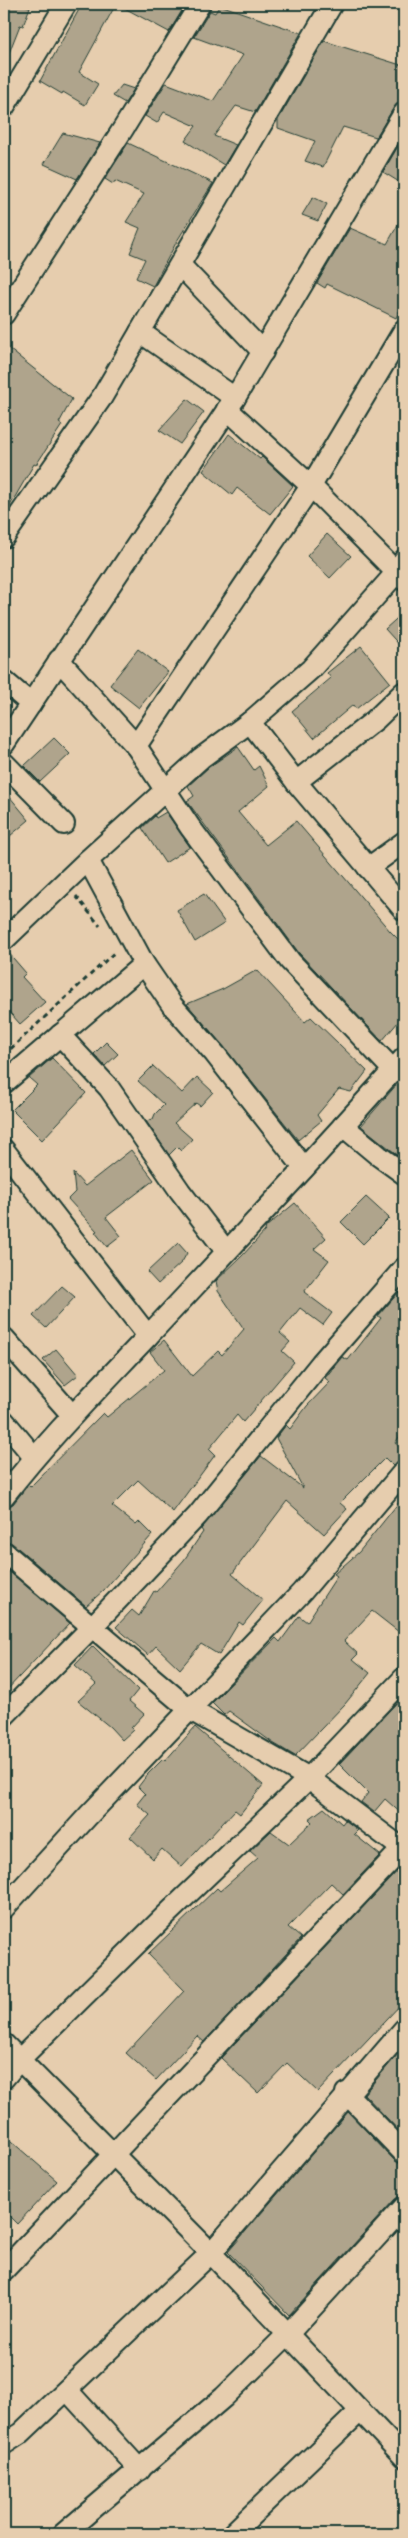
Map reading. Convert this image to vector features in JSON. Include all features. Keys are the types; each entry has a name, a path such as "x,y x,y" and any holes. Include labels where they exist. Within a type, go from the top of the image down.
{"street":[{"path":"4,107 66,4"},
{"path":"6,305 200,4"},
{"path":"4,537 102,397 332,4"},
{"path":"4,744 264,352 404,113"},
{"path":"180,265 264,352"},
{"path":"136,746 311,486 404,330"},
{"path":"4,940 88,860 202,758 250,722 311,669 402,571 311,486 231,404 140,332"},
{"path":"4,1496 34,1457 72,1415 148,1336 399,1064 290,961 224,874 136,746 59,660"},
{"path":"4,681 31,704"},
{"path":"296,782 375,720 404,692"},
{"path":"250,722 296,782 404,910"},
{"path":"4,762 64,824"},
{"path":"368,868 404,842"},
{"path":"88,860 144,964 172,1005 215,1054 304,1168"},
{"path":"4,1083 144,964"},
{"path":"60,1035 108,1088 180,1191 226,1251"},
{"path":"343,1126 404,1174"},
{"path":"4,1150 148,1336"},
{"path":"4,1716 92,1627 198,1515 321,1363 404,1268"},
{"path":"4,1338 72,1415"},
{"path":"4,1421 34,1457"},
{"path":"4,1908 189,1709 302,1592 404,1471"},
{"path":"4,1552 189,1709 309,1778 404,1848 113,2156 81,2186 4,2270"},
{"path":"4,2078 20,2059 166,1914 309,1778 404,1678"},
{"path":"4,2444 21,2433 211,2253 346,2094 404,2029"},
{"path":"4,2044 211,2253 360,2411 402,2450"},
{"path":"346,2094 404,2153"},
{"path":"62,2534 224,2397 288,2334 404,2207"},
{"path":"67,2390 140,2470"},
{"path":"232,2534 360,2411"}],"path":[{"path":"76,894 106,934"},
{"path":"4,1055 118,949"}],"building":[{"path":"4,4 21,4 30,7 23,26 20,25 5,63"},
{"path":"82,4 116,4 79,72 98,84 85,105 40,81"},
{"path":"117,4 186,4 169,32"},
{"path":"220,5 301,33 255,112 236,106 214,136 236,145 224,165 185,141 196,126 164,112 157,123 145,116 166,83 213,101 243,55 194,37 210,11 215,13"},
{"path":"324,41 404,66 404,101 394,107 376,137 343,127 323,167 305,161 315,141 278,128 278,120"},
{"path":"122,85 134,89 125,103 113,96"},
{"path":"63,133 100,143 77,179 44,164"},
{"path":"404,136 404,185 383,172"},
{"path":"128,143 213,183 177,241 153,286 136,278 145,259 130,253 140,228 126,222 144,194 115,181 113,184 105,179"},
{"path":"313,197 327,204 318,221 302,215"},
{"path":"404,214 404,300 396,318 327,284 325,288 317,283 350,228 387,244"},
{"path":"4,345 72,399 59,423 62,425 36,465 34,464 4,516"},
{"path":"187,399 204,412 180,444 159,430"},
{"path":"229,434 260,459 262,457 293,486 270,514 237,488 232,495 203,471"},
{"path":"327,534 351,556 330,578 307,556"},
{"path":"404,612 404,650 385,629"},
{"path":"361,646 390,682 356,709 353,705 314,738 292,711 331,678 327,673"},
{"path":"138,649 168,672 139,708 110,685"},
{"path":"54,738 70,754 40,782 24,766"},
{"path":"238,747 254,770 259,766 269,786 238,812 266,845 296,821 404,945 404,1015 382,1041 299,953 187,801 194,796 188,786 209,767"},
{"path":"4,790 29,820 4,841"},
{"path":"166,812 190,847 165,863 142,828 155,816 156,818"},
{"path":"204,894 225,923 195,942 177,910"},
{"path":"7,951 26,973 22,977 45,1002 20,1024 4,1006 4,952"},
{"path":"257,970 305,1022 311,1017 367,1071 351,1092 339,1089 317,1115 321,1121 298,1140 187,1004 223,989"},
{"path":"106,1042 118,1054 105,1066 94,1054"},
{"path":"52,1058 86,1093 42,1140 12,1110 37,1085 29,1078"},
{"path":"153,1066 182,1093 197,1077 213,1092 200,1106 196,1103 174,1123 192,1139 181,1151 177,1147 169,1155 146,1121 153,1119 155,1114 164,1105 138,1081"},
{"path":"404,1076 404,1160 361,1126"},
{"path":"131,1150 154,1180 106,1217 121,1236 107,1247 95,1232 97,1231 68,1199 75,1192 73,1173 85,1186"},
{"path":"366,1197 389,1218 363,1244 341,1222"},
{"path":"295,1203 326,1238 314,1249 329,1260 304,1292 332,1313 323,1325 300,1308 280,1333 290,1342 282,1351 294,1362 243,1422 237,1415 209,1449 215,1455 173,1512 138,1480 112,1506 136,1525 139,1522 152,1535 104,1590 86,1606 12,1543 4,1540 4,1508 13,1504 28,1485 30,1487 103,1413 107,1417 164,1370 150,1352 164,1340 192,1376 218,1351 222,1355 244,1329 218,1291 216,1281 242,1256 265,1231 266,1227"},
{"path":"178,1243 187,1253 182,1262 158,1284 147,1272"},
{"path":"62,1286 75,1297 46,1328 33,1316"},
{"path":"399,1292 404,1297 404,1430 395,1443 404,1451 404,1459 393,1466 385,1458 340,1503 347,1509 324,1534 287,1501 232,1574 263,1600 243,1625 239,1622 219,1655 201,1644 180,1669 156,1646 148,1655 116,1627 132,1610 139,1616 154,1591 156,1592 184,1560 203,1532 201,1529 261,1456 303,1488 276,1438 286,1425 290,1429 307,1406 330,1382 325,1378 342,1357 348,1360 381,1318 378,1316"},
{"path":"56,1349 78,1375 65,1385 43,1360"},
{"path":"404,1496 404,1636 372,1611 344,1641 358,1654 353,1659 370,1673 345,1704 295,1756 273,1743 229,1711 224,1715 212,1703 276,1638 280,1642 299,1616 307,1622 337,1576 334,1574 359,1552"},
{"path":"4,1567 70,1623 4,1693"},
{"path":"93,1646 138,1690 129,1701 144,1714 131,1728 133,1730 122,1740 110,1727 78,1701 96,1684 75,1665"},
{"path":"404,1695 404,1816 385,1799 374,1812 361,1802 368,1793 339,1764"},
{"path":"195,1727 263,1785 240,1814 235,1810 182,1867 162,1849 153,1859 130,1837 150,1815 137,1804 145,1794 138,1787 148,1774 163,1759 165,1761"},
{"path":"324,1808 342,1824 345,1820 358,1830 354,1834 380,1855 343,1894 331,1883 288,1927 301,1938 204,2042 197,2036 156,2080 126,2053 184,1991 148,1954 217,1888 220,1891 258,1858 250,1851 271,1831 289,1844 312,1822 309,1819"},
{"path":"399,1869 404,1874 404,2001 318,2092 287,2063 258,2093 221,2058"},
{"path":"404,2047 404,2136 364,2094"},
{"path":"348,2112 395,2161 404,2165 404,2195 395,2199 289,2315 228,2252"},
{"path":"4,2135 57,2181 17,2224 4,2211"}]}
